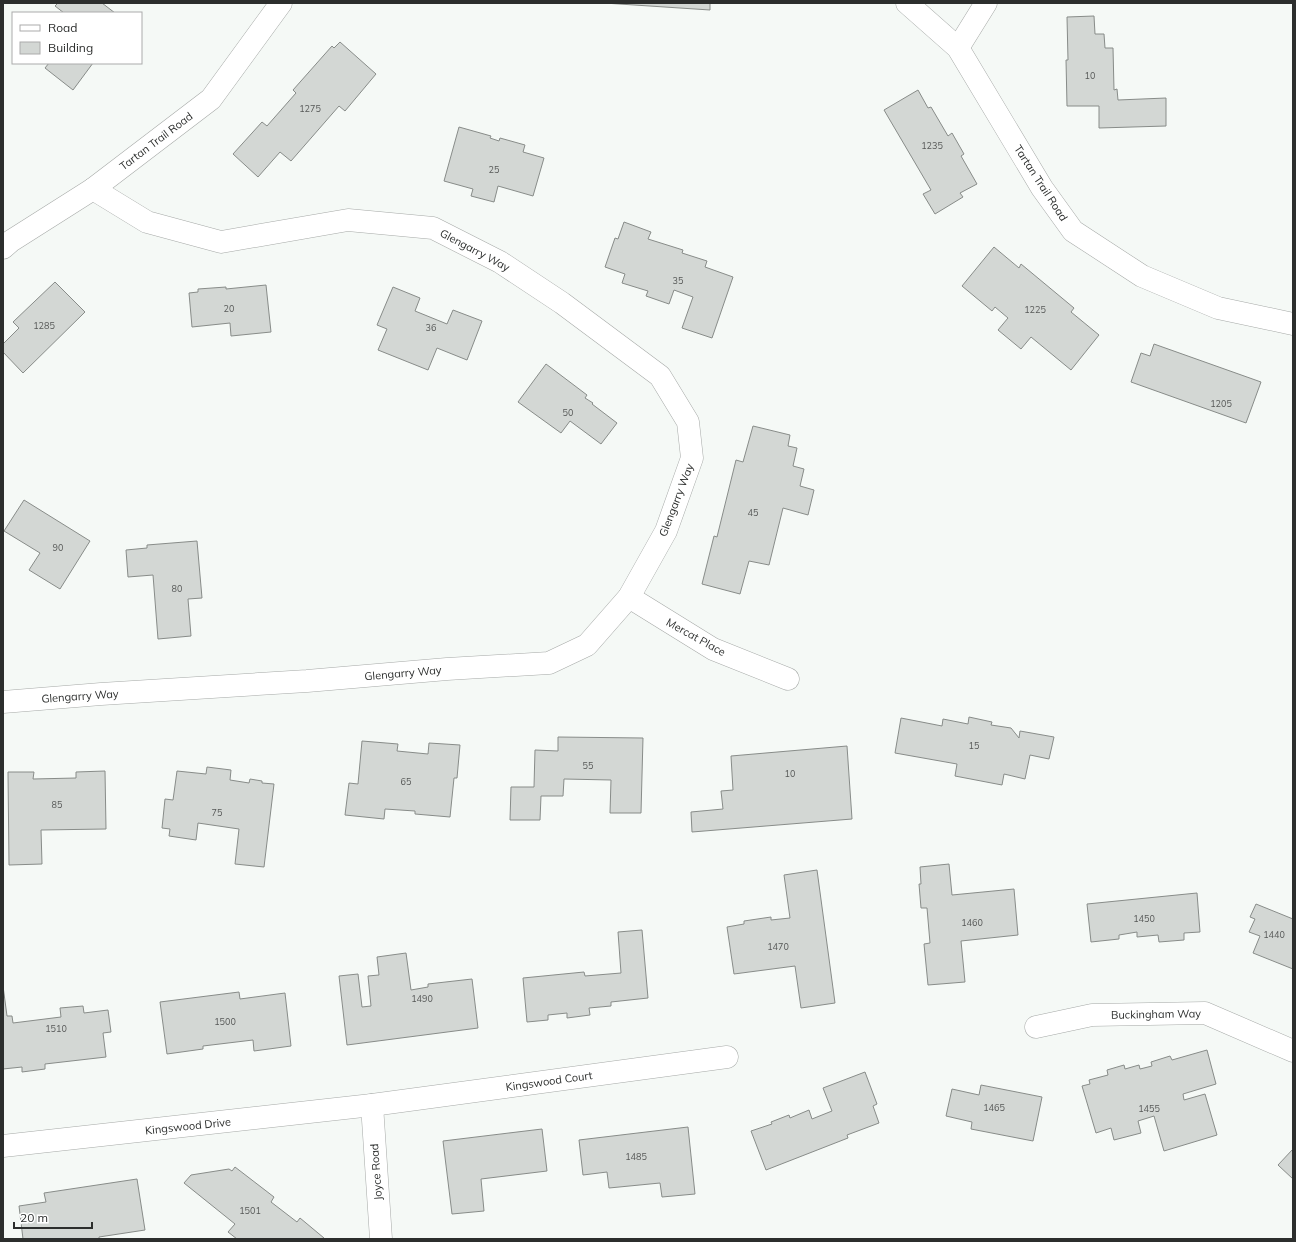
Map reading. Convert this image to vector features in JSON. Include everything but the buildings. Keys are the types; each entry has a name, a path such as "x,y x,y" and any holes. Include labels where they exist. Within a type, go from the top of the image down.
{"street":[{"name":"Tartan Trail Road","path":"3,248 11,240 93,189 211,99 281,3"},
{"name":"Tartan Trail Road","path":"907,3 958,48 1042,188 1073,231 1142,276 1149,279 1218,308 1293,324"},
{"path":"958,48 986,3"},
{"name":"Glengarry Way","path":"3,702 101,694 307,681 447,669 548,663 587,645 629,597 666,531 692,458 688,422 660,376 562,303 500,262 433,228 348,220 221,242 147,222 93,189"},
{"name":"Mercat Place","path":"629,597 713,649 788,679"},
{"name":"Buckingham Way","path":"1036,1027 1092,1015 1205,1013 1293,1050"},
{"name":"Kingswood Court","path":"372,1106 727,1056"},
{"name":"Kingswood Drive","path":"3,1146 372,1106"},
{"name":"Joyce Road","path":"372,1106 381,1239"}]}
